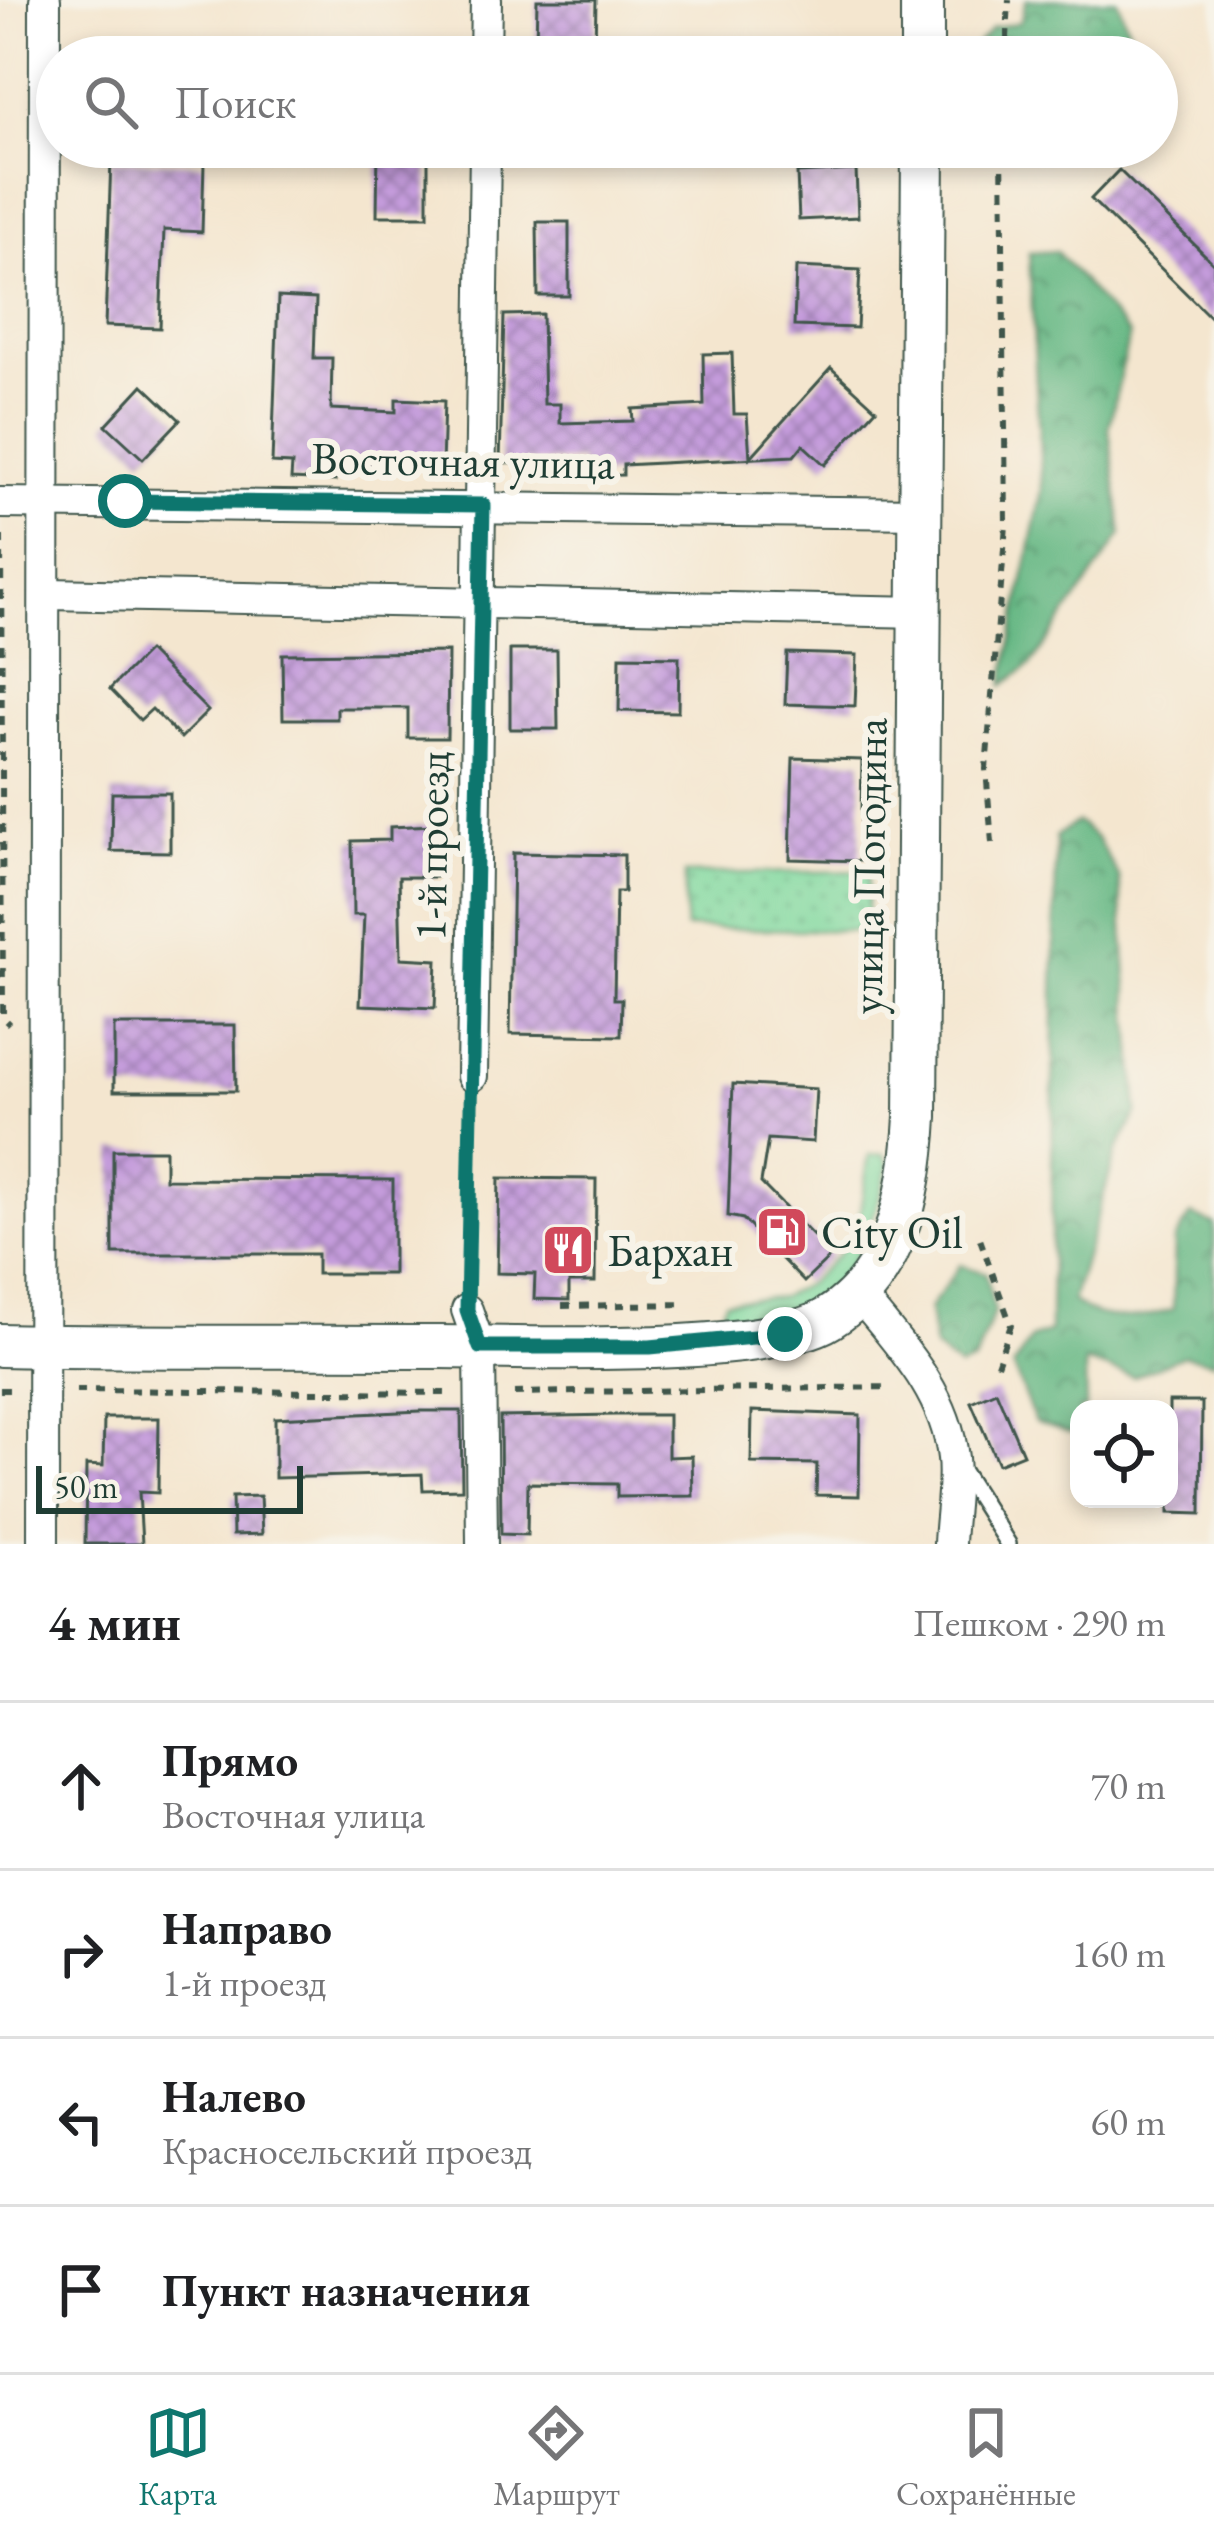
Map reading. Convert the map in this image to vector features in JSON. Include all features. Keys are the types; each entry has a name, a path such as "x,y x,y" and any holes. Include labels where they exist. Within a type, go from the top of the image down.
{"street":[{"path":"46,0 46,36"},
{"path":"485,36 486,0"},
{"path":"922,0 922,36"},
{"path":"43,1544 47,168"},
{"name":"1-й проезд","path":"472,1076 485,168"},
{"name":"улица Погодина","path":"858,1294 883,1264 914,1160 924,513 922,168"},
{"name":"Восточная улица","path":"0,502 924,513"},
{"path":"48,594 923,612"},
{"path":"0,1345 474,1328 650,1347 785,1334 828,1320 858,1294 930,1386 953,1457 949,1544"},
{"path":"474,1328 482,1544"}],"lane":[{"path":"953,1457 1008,1544"}],"path":[{"path":"1007,36 1009,0"},
{"path":"992,843 986,770 1006,525 1002,168"},
{"path":"0,502 3,1018 44,1060"},
{"path":"472,1076 474,1328"},
{"path":"980,1239 1011,1325 997,1365"},
{"path":"558,1306 698,1306"}],"green space":[{"path":"1026,0 1117,0 1132,36 985,36 992,28 1020,22"},
{"path":"1056,251 1129,335 1109,428 1122,534 1031,665 1003,685 1042,490 1029,253"},
{"path":"1077,822 1097,839 1119,877 1138,1112 1116,1153 1072,1301 1108,1317 1148,1316 1173,1309 1175,1240 1191,1215 1214,1224 1214,1362 1184,1355 1133,1377 1085,1362 1086,1400 1070,1400 1070,1433 1035,1422 1013,1367 1032,1338 1050,1332 1056,836"},
{"path":"869,871 866,931 685,928 685,874"},
{"path":"884,1154 889,1164 867,1233 843,1275 827,1292 808,1306 777,1317 726,1321 720,1316 725,1301 781,1297 808,1283 838,1255 857,1229 869,1155"},
{"path":"960,1265 986,1273 994,1312 974,1362 959,1368 934,1348 929,1309"}],"building":[{"path":"537,0 596,0 595,36 536,36"},
{"path":"111,168 204,168 202,232 164,230 160,328 105,326"},
{"path":"378,168 428,168 428,216 377,216"},
{"path":"856,170 858,217 799,220 797,173"},
{"path":"1119,170 1214,264 1214,321 1091,199"},
{"path":"537,222 569,222 569,296 538,296"},
{"path":"796,267 860,270 857,328 794,326"},
{"path":"278,297 316,299 314,358 332,358 331,409 396,412 396,399 444,401 442,466 336,465 335,481 291,479 292,464 272,463"},
{"path":"542,314 544,404 560,404 560,423 633,421 632,409 704,405 703,354 732,353 734,414 747,414 750,458 831,368 876,409 825,465 803,445 794,456 623,465 623,475 581,476 581,461 500,463 504,315"},
{"path":"143,385 180,420 143,459 106,425"},
{"path":"510,650 557,650 558,729 510,729"},
{"path":"148,651 208,711 181,738 152,709 140,720 110,689"},
{"path":"448,652 447,738 408,738 408,708 337,708 337,719 283,719 282,654"},
{"path":"787,653 857,655 855,706 785,704"},
{"path":"620,656 679,657 678,712 619,711"},
{"path":"793,758 862,760 860,861 790,859"},
{"path":"112,793 170,793 170,852 111,851"},
{"path":"434,825 435,877 399,877 401,958 437,960 435,1008 360,1005 364,915 353,915 352,841 390,840 390,827"},
{"path":"513,853 624,855 624,892 616,892 614,999 622,999 621,1036 510,1034"},
{"path":"114,1025 235,1025 236,1091 114,1091"},
{"path":"733,1084 816,1089 813,1142 768,1139 761,1183 832,1255 804,1282 743,1219 728,1216"},
{"path":"113,1150 165,1150 165,1179 393,1180 393,1274 317,1274 317,1254 113,1254"},
{"path":"499,1178 596,1179 595,1282 569,1282 569,1300 534,1299 535,1274 497,1273"},
{"path":"996,1391 1023,1454 998,1464 971,1402"},
{"path":"1178,1402 1202,1402 1201,1514 1169,1513 1169,1508 1178,1508"},
{"path":"461,1411 462,1489 423,1490 422,1474 275,1478 275,1418"},
{"path":"752,1411 860,1415 859,1496 816,1495 817,1464 751,1463"},
{"path":"668,1415 668,1457 692,1456 693,1496 617,1497 617,1484 528,1483 527,1535 501,1534 500,1417"},
{"path":"104,1418 159,1418 158,1493 139,1492 142,1544 85,1544 86,1465 103,1466"},
{"path":"260,1496 262,1534 233,1535 232,1497"}],"place":[{"name":"City Oil","path":"782,1232"},
{"name":"Бархан","path":"568,1250"}],"route":[{"path":"125,501 483,505 467,1310 480,1347 650,1347 785,1334"}]}
